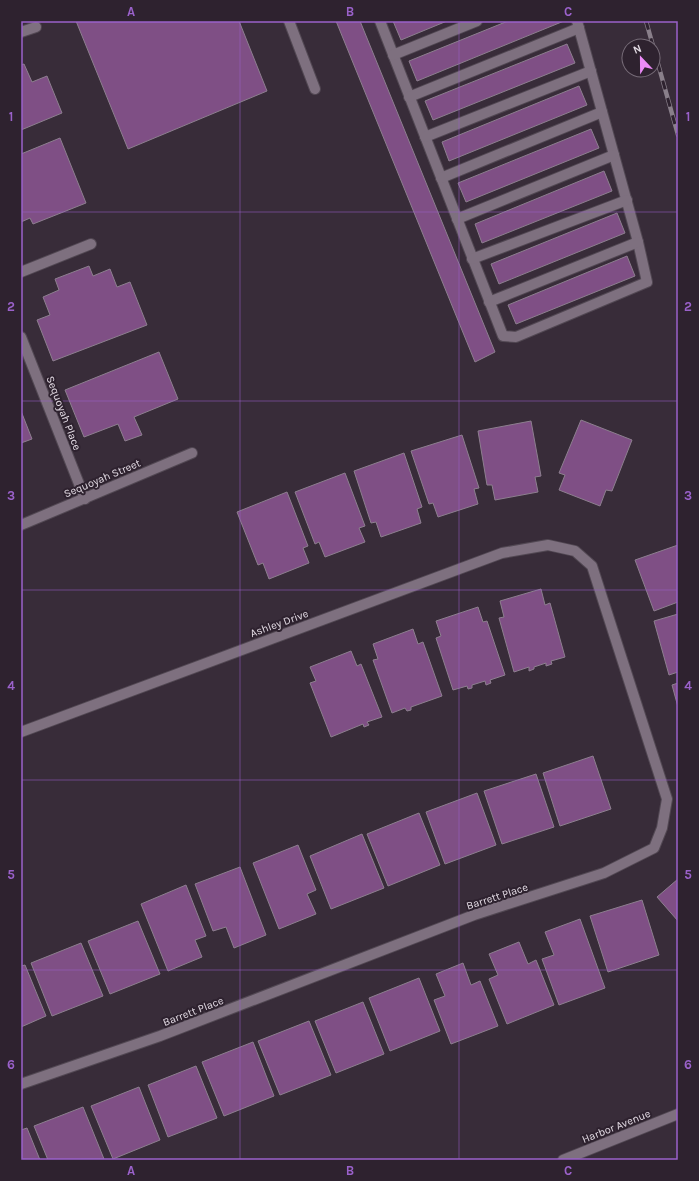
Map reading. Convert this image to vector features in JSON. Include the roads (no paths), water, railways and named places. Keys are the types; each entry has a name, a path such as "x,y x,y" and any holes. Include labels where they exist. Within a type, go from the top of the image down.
{"street":[{"path":"289,21 315,89"},
{"path":"380,21 502,336 516,337 647,282 627,200 578,24 410,98"},
{"path":"393,55 477,21"},
{"path":"21,32 36,27"},
{"path":"425,137 591,71"},
{"path":"441,178 602,112"},
{"path":"457,219 614,155"},
{"path":"472,259 627,200"},
{"path":"489,302 638,242"},
{"path":"21,272 91,244"},
{"name":"Sequoyah Place","path":"21,337 84,499"},
{"name":"Sequoyah Street","path":"21,525 192,453"},
{"name":"Ashley Drive","path":"21,732 502,553 548,546"},
{"name":"Barrett Place","path":"21,1084 160,1036 474,915 604,873 654,848 662,828 667,799 592,566 575,551 548,546"},
{"name":"Harbor Avenue","path":"563,1160 678,1114"}],"railway":[{"path":"646,21 651,38"},
{"path":"661,74 678,135"}]}
